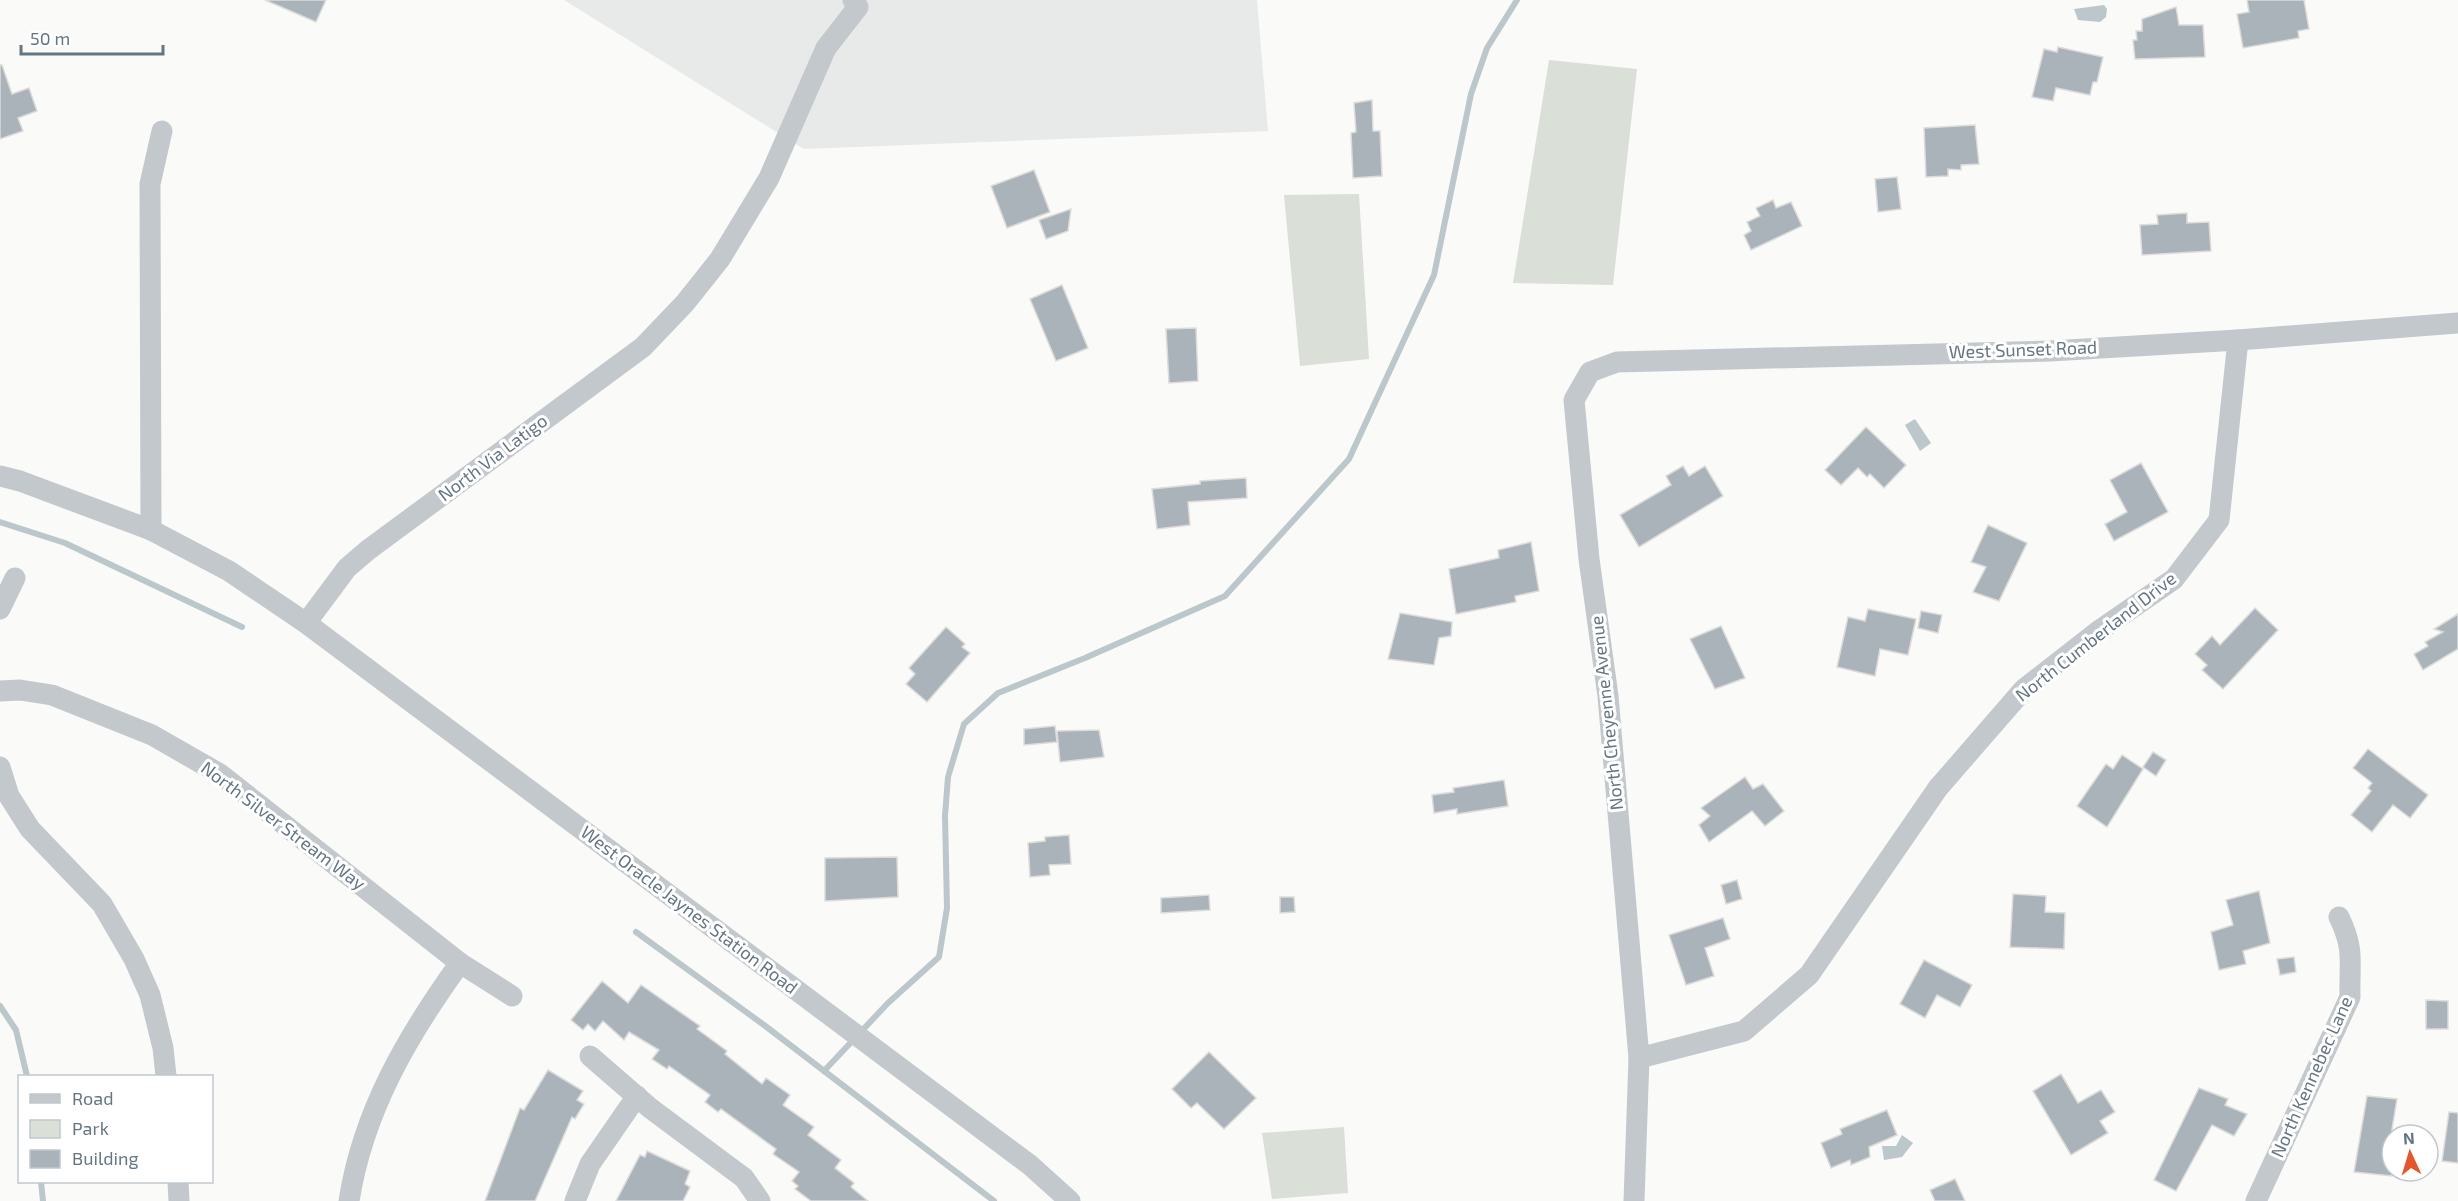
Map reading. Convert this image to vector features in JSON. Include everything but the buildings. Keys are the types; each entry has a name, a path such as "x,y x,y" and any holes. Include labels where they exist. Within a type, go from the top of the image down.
{"street":[{"name":"North Via Latigo","path":"306,623 347,568 368,550 643,347 685,303 720,259 769,178 826,48 855,4"},
{"path":"151,530 150,184 162,131"},
{"name":"West Sunset Road","path":"1590,372 1617,362 2050,351 2238,340 2458,323"},
{"name":"North Cumberland Drive","path":"1639,1058 1744,1031 1809,975 1938,788 2024,689 2097,632 2174,579 2219,520 2238,340"},
{"name":"North Cheyenne Avenue","path":"1590,372 1574,400 1589,559 1608,696 1639,1058 1634,1201"},
{"path":"0,476 151,530 229,571 306,623"},
{"path":"0,609 15,578"},
{"name":"West Oracle Jaynes Station Road","path":"306,623 1030,1165 1070,1201"},
{"name":"North Silver Stream Way","path":"0,691 20,690 52,695 152,735 220,774 460,963 512,996"},
{"path":"0,767 9,796 30,829 102,904 134,959 150,995 163,1048 166,1075"},
{"name":"North Kennebec Lane","path":"2256,1201 2350,997 2352,963 2349,938 2338,916"},
{"path":"349,1201 368,1122 394,1065 416,1026 460,963"},
{"path":"590,1056 637,1096 744,1178 760,1201"},
{"path":"574,1201 590,1164 637,1096"},
{"path":"178,1183 179,1201"}],"shaded area":[{"path":"564,0 1257,0 1268,131 804,149"},
{"path":"2104,5 2107,9 2106,17 2100,22 2078,20 2074,9"},
{"path":"1915,419 1931,443 1920,451 1905,425"},
{"path":"1902,1135 1913,1143 1902,1157 1884,1160 1882,1146 1896,1146"}],"green space":[{"path":"1549,60 1637,69 1613,285 1513,283"},
{"path":"1359,194 1369,359 1300,366 1284,195"},
{"path":"1344,1127 1348,1193 1272,1199 1262,1133"}],"waterway":[{"path":"824,1071 888,1003 939,957 947,908 945,816 948,777 964,724 998,693 1085,658 1225,596 1349,459 1434,275 1471,94 1487,48 1517,0"},
{"path":"0,522 65,543 242,627"},
{"path":"636,932 764,1025 994,1201"},
{"path":"0,1006 16,1030 27,1075"},
{"path":"41,1183 43,1201"}]}
